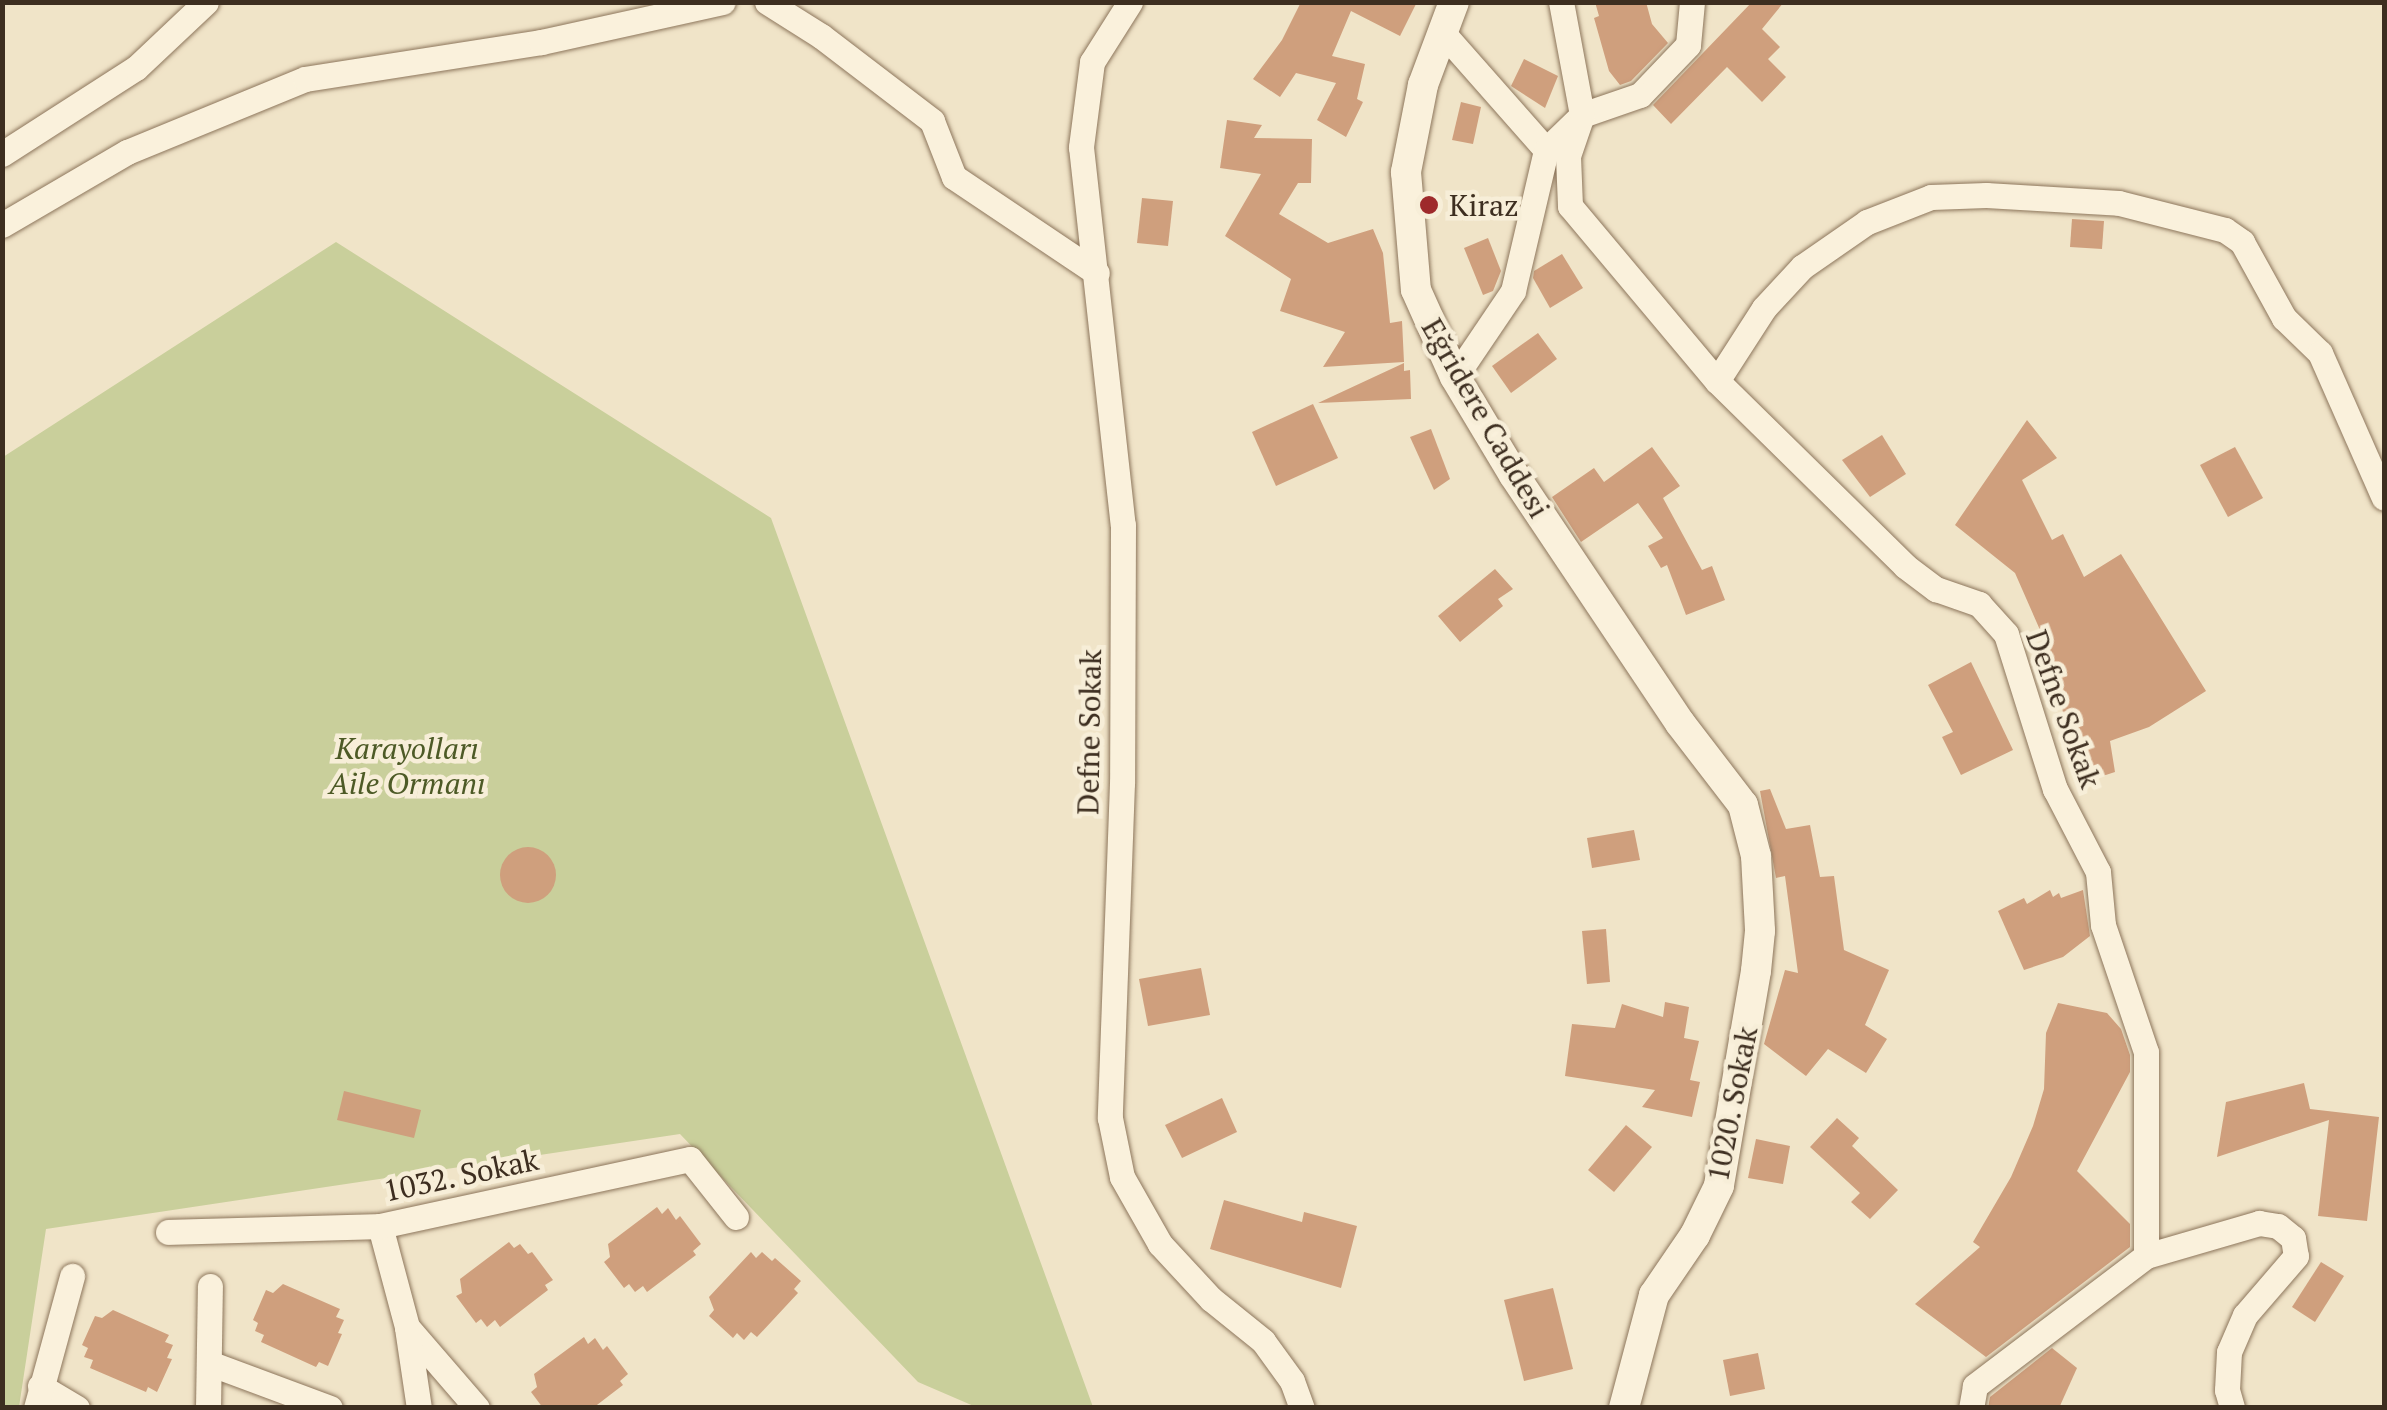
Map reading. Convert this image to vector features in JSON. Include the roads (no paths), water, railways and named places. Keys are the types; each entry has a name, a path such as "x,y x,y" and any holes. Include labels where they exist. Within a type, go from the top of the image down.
{"street":[{"path":"2,154 136,68 206,2"},
{"path":"2,225 127,152 305,80 541,42 723,2"},
{"path":"766,2 821,36 932,121 954,177 1097,273"},
{"name":"Defne Sokak","path":"1130,2 1092,62 1081,147 1124,524 1122,783 1110,1118 1122,1177 1160,1244 1211,1299 1263,1341 1292,1381 1302,1408"},
{"name":"Eğridere Caddesi","path":"1454,2 1423,85 1406,172 1416,290 1455,377 1610,621 1730,785"},
{"path":"1561,2 1582,116"},
{"path":"1455,377 1512,291 1546,150 1582,116 1640,95 1688,45 1692,2"},
{"path":"1443,33 1546,150"},
{"name":"Defne Sokak","path":"1582,116 1568,156 1570,206 1717,380 1905,566 1936,588 1978,604 2006,634 2055,789 2098,872 2103,925 2146,1052 2146,1256"},
{"path":"1717,380 1764,308 1802,267 1867,222 1932,197 2016,196 2119,203 2224,230 2242,242 2284,318 2320,353 2384,498"},
{"name":"1020. Sokak","path":"1624,1408 1654,1295 1695,1235 1719,1186 1732,1117 1760,931 1756,856 1743,805 1730,785"},
{"name":"1032. Sokak","path":"168,1232 380,1226 690,1159 736,1216"},
{"path":"1971,1408 1975,1386 2146,1256 2260,1223 2278,1226 2293,1238 2296,1256 2244,1316 2229,1352 2227,1390 2232,1408"},
{"path":"380,1226 407,1327 419,1408"},
{"path":"72,1276 38,1397 77,1408"},
{"path":"208,1408 210,1286"},
{"path":"407,1327 477,1408"},
{"path":"209,1363 330,1408"}],"place":[{"name":"Kiraz","path":"1429,205"}],"park label":[{"name":"Karayolları Aile Ormanı","path":"407,765"}]}
